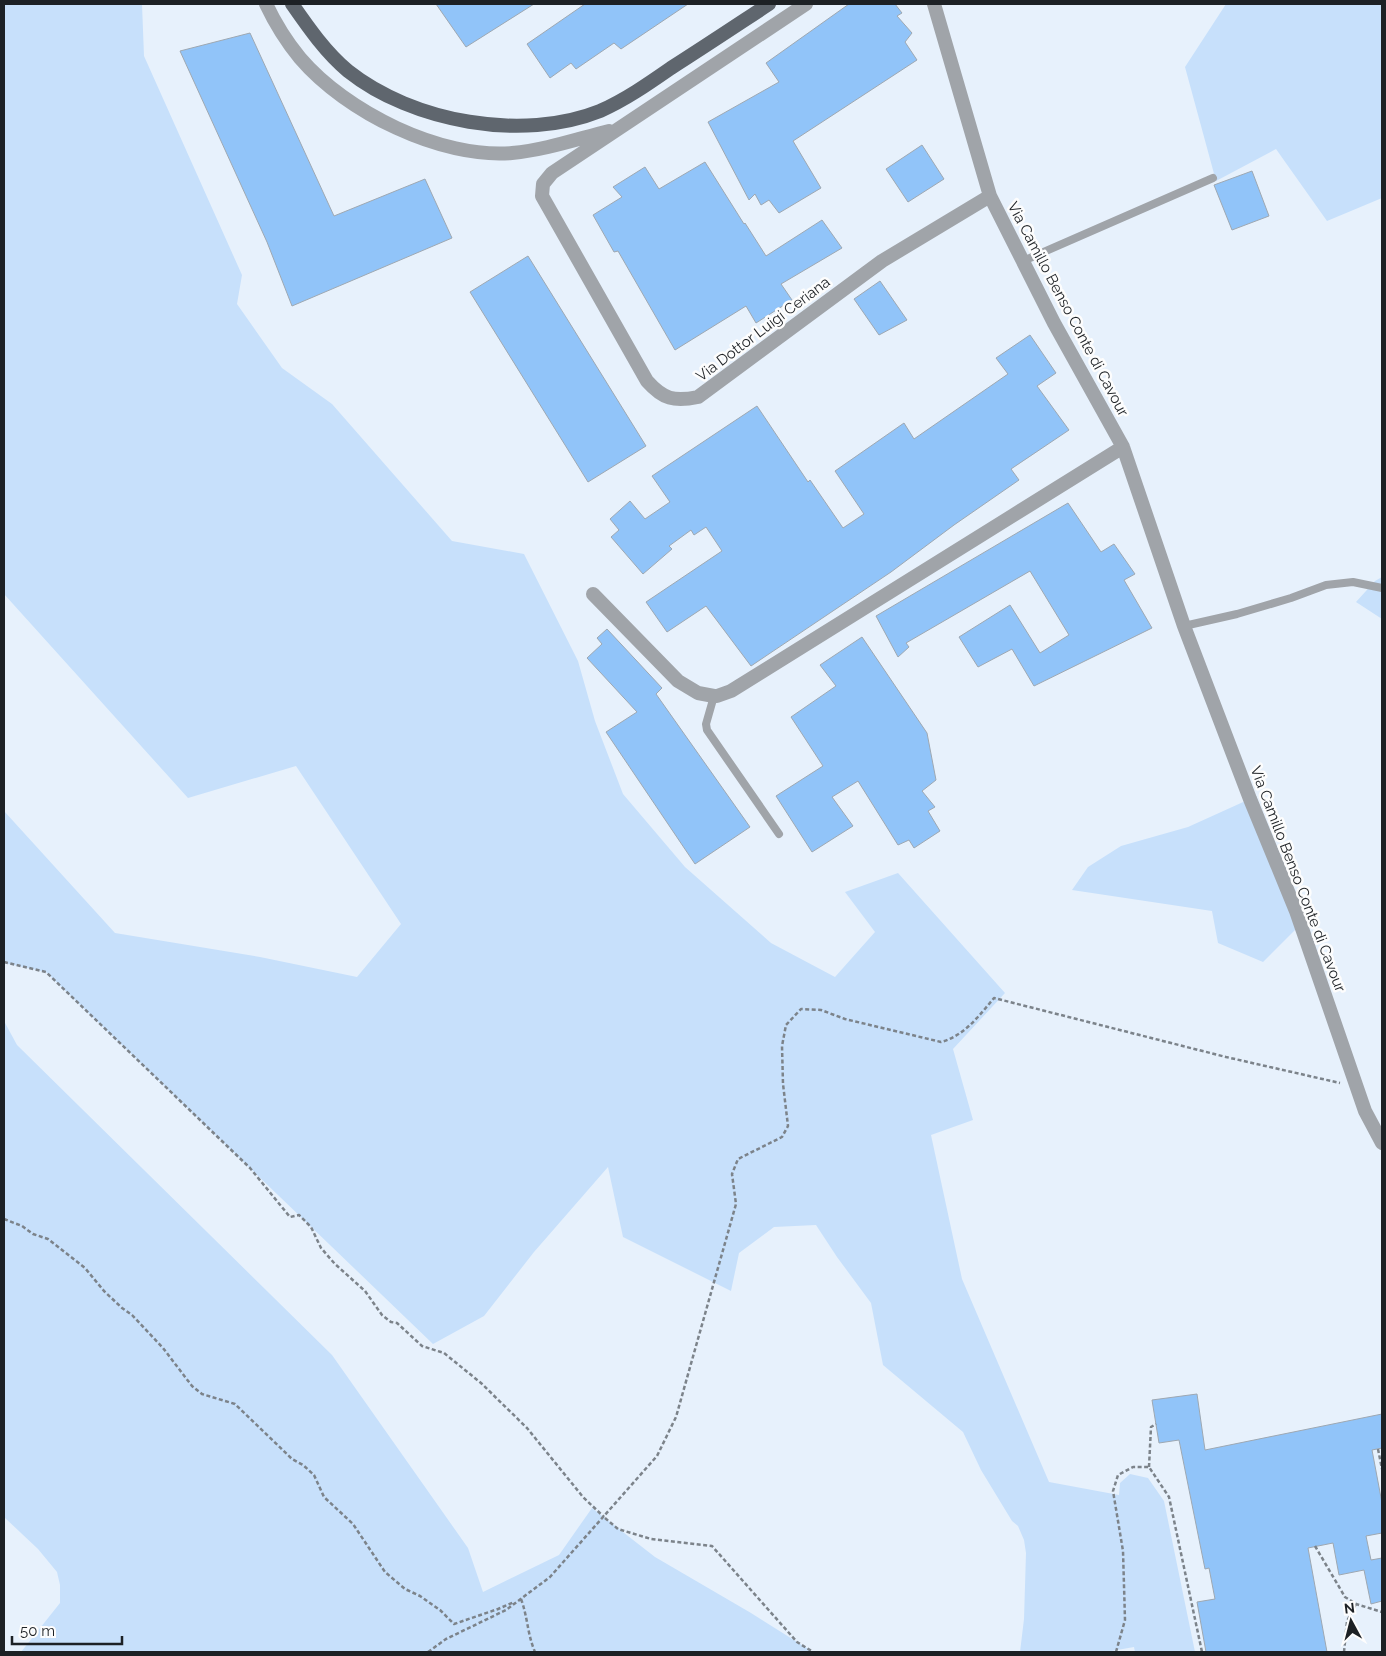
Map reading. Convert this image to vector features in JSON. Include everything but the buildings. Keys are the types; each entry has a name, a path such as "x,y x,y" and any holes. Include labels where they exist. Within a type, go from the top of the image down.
{"main road":[{"path":"292,4 308,26 347,70 375,88 407,104 444,118 482,123 523,125 556,123 599,111 634,93 769,4"}],"street":[{"name":"Via Dottor Luigi Ceriana","path":"266,4 278,28 301,59 327,84 355,106 424,140 468,151 511,153 546,148 621,127"},
{"name":"Via Dottor Luigi Ceriana","path":"806,4 552,173 543,184 542,196 646,381 657,392 670,399 698,397 882,261 990,196"},
{"name":"Via Camillo Benso Conte di Cavour","path":"935,4 990,196 1054,323 1123,448 1184,626 1250,799 1296,911 1365,1111 1382,1143"},
{"path":"593,594 678,681 698,693 717,696 730,691 1123,448"}],"lane":[{"path":"1023,261 1213,178"},
{"path":"1184,626 1237,614 1291,598 1326,585 1353,582 1382,588"},
{"path":"714,696 706,730 779,834"}],"path":[{"path":"4,962 46,972 250,1168 290,1217 299,1215 311,1227 321,1248 335,1264 365,1291 382,1315 390,1322 397,1323 422,1346 444,1353 498,1399 527,1428 583,1497 604,1517 618,1528 651,1539 712,1546 797,1642 813,1652"},
{"path":"428,1652 446,1639 506,1610 550,1577 657,1456 676,1417 736,1204 732,1174 738,1158 782,1137 788,1126 783,1084 782,1046 786,1025 801,1009 820,1010 845,1019 941,1042 953,1039 978,1018 994,998 1226,1057 1357,1087"},
{"path":"4,1219 22,1226 33,1234 48,1239 85,1268 104,1291 132,1315 163,1348 192,1386 202,1394 235,1404 292,1458 304,1465 314,1475 324,1497 353,1524 385,1572 405,1589 420,1596 440,1610 454,1624 521,1599"},
{"path":"1156,1424 1151,1427 1149,1467 1169,1498 1202,1652"},
{"path":"1378,1449 1382,1469"},
{"path":"1116,1652 1125,1620 1123,1551 1113,1491 1118,1475 1133,1467 1149,1467"},
{"path":"1315,1546 1345,1597 1356,1604 1382,1612"},
{"path":"521,1599 528,1620 527,1630 535,1652"},
{"path":"1344,1652 1347,1621 1356,1604"}],"shaded area":[{"path":"4,4 142,4 144,56 242,275 237,304 282,368 332,404 452,541 524,554 578,661 595,721 623,794 685,867 771,943 835,977 875,932 845,892 898,873 1005,993 953,1049 973,1120 931,1135 962,1279 1049,1482 1119,1495 1120,1483 1130,1474 1148,1478 1164,1501 1195,1652 1135,1652 1134,1647 1106,1652 1020,1652 1024,1619 1026,1553 1024,1540 1018,1526 1012,1521 981,1470 963,1432 883,1365 871,1303 816,1225 774,1227 739,1253 731,1291 623,1237 608,1167 534,1252 484,1316 433,1344 46,972 4,963 4,811 115,933 260,957 357,977 401,924 296,766 188,798 4,594"},
{"path":"1226,4 1382,4 1382,198 1327,221 1276,149 1216,181 1185,67"},
{"path":"1382,577 1382,619 1356,602 1375,581"},
{"path":"1252,798 1297,928 1263,962 1218,943 1212,911 1072,890 1088,867 1121,846 1188,827"},
{"path":"4,1021 17,1045 332,1355 468,1548 483,1592 559,1555 592,1508 655,1557 813,1652 21,1652 60,1603 60,1585 57,1572 38,1549 4,1517"}]}
